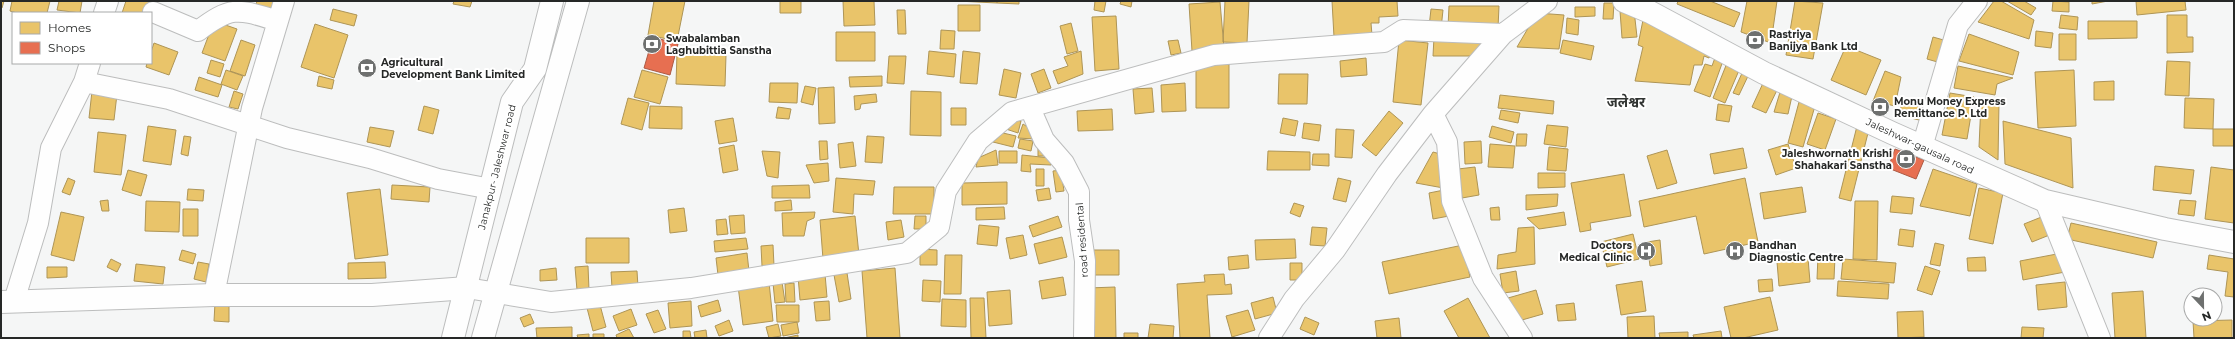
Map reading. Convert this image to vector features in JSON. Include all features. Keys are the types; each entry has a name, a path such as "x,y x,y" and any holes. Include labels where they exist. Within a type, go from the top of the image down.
{"main road":[{"name":"Janakpur- Jaleshwar road","path":"453,338 467,288 512,102 535,69 552,1"},
{"path":"483,338 578,1"},
{"name":"Jaleshwar-gausala road","path":"1624,1 1650,12 1764,73 1922,147 2045,201 2165,229 2234,242"},
{"path":"8,301 214,295 372,295 467,288"}],"street":[{"path":"104,12 108,1"},
{"path":"214,295 249,124 284,1"},
{"path":"1266,338 1294,299 1336,250 1387,174 1433,114 1503,34 1547,1"},
{"path":"1922,147 1958,25 1977,1"},
{"path":"153,12 198,31 218,16 243,10 278,21"},
{"path":"467,288 551,302 691,288 907,253 939,227 946,191 978,141 1012,112 1214,55 1384,42 1404,30 1503,34"},
{"path":"8,301 38,223 51,148 84,82 90,64"},
{"path":"84,82 169,100 249,124 287,138 370,158 438,179 491,189"},
{"name":"road residental","path":"1030,108 1044,140 1064,163 1079,192 1079,220 1085,261 1084,338"},
{"path":"1433,114 1447,142 1452,201 1483,278 1522,338"},
{"path":"2045,201 2100,338"}],"building: Homes":[{"path":"1,1 4,1 2,8 1,7"},
{"path":"12,1 50,1 47,12 10,11"},
{"path":"59,1 82,1 80,12 57,10"},
{"path":"126,1 150,1 147,12 122,12"},
{"path":"257,1 274,1 271,12 255,8"},
{"path":"454,1 472,1 470,7 453,4"},
{"path":"654,1 685,1 677,41 648,35"},
{"path":"780,1 801,1 801,13 780,13"},
{"path":"843,1 874,1 875,25 844,26"},
{"path":"957,1 997,1 997,3"},
{"path":"997,1 1019,1 1019,4 997,3"},
{"path":"1095,1 1106,1 1104,12 1094,10"},
{"path":"1121,1 1132,1 1131,7 1120,4"},
{"path":"1225,1 1249,1 1247,43 1223,42"},
{"path":"1332,1 1397,1 1398,16 1379,17 1379,23 1371,23 1372,35 1334,37"},
{"path":"1678,1 1710,1 1740,13 1734,27 1677,4"},
{"path":"1747,1 1777,1 1771,43 1741,32"},
{"path":"1795,1 1823,3 1813,59 1786,55"},
{"path":"1994,1 2001,1 2034,20 2029,39 1978,22"},
{"path":"2007,1 2024,1 2036,8 2031,15"},
{"path":"2053,1 2069,2 2069,12 2052,11"},
{"path":"2092,1 2108,1 2092,4"},
{"path":"2136,1 2185,1 2186,10 2137,15"},
{"path":"1220,2 1224,48 1192,51 1189,4"},
{"path":"1604,3 1614,3 1613,19 1603,19"},
{"path":"958,5 980,5 980,31 958,31"},
{"path":"1449,6 1499,6 1498,28 1448,27"},
{"path":"1575,7 1595,7 1595,16 1575,17"},
{"path":"333,9 357,15 354,26 330,20"},
{"path":"1431,9 1443,10 1441,29 1429,27"},
{"path":"897,10 905,10 906,34 898,34"},
{"path":"1634,10 1637,37 1622,38 1620,11"},
{"path":"1537,13 1564,15 1559,49 1517,47"},
{"path":"2061,15 2078,17 2077,30 2059,28"},
{"path":"2167,15 2187,15 2187,37 2193,37 2193,52 2167,53"},
{"path":"1116,16 1119,69 1095,71 1092,17"},
{"path":"1567,18 1579,20 1578,35 1566,33"},
{"path":"1643,20 1711,54 1709,58 1704,56 1702,65 1694,65 1690,85 1635,81 1643,47 1638,45"},
{"path":"214,21 237,29 225,61 202,53"},
{"path":"2088,21 2137,21 2137,38 2088,39"},
{"path":"1071,23 1078,51 1067,54 1060,26"},
{"path":"315,24 348,35 334,78 301,67"},
{"path":"941,30 955,31 954,49 940,49"},
{"path":"2036,31 2053,33 2051,48 2035,46"},
{"path":"836,32 875,32 875,61 836,61"},
{"path":"1969,34 2019,52 2013,75 1959,61"},
{"path":"2059,34 2076,34 2076,60 2059,60"},
{"path":"1434,37 1483,39 1474,56 1433,56"},
{"path":"1933,37 1947,41 1941,63 1927,59"},
{"path":"241,40 255,45 245,76 230,71"},
{"path":"1178,40 1181,53 1171,55 1168,41"},
{"path":"1399,40 1428,43 1421,105 1393,102"},
{"path":"1563,40 1594,46 1591,60 1560,53"},
{"path":"154,43 178,52 169,75 146,67 147,64 152,64 152,49"},
{"path":"1846,46 1881,60 1866,95 1831,80"},
{"path":"929,51 956,54 954,77 927,74"},
{"path":"963,51 980,53 977,84 960,83"},
{"path":"1081,51 1083,74 1058,84 1053,71 1068,66 1064,57"},
{"path":"677,53 726,55 725,86 676,84"},
{"path":"1716,55 1724,58 1710,97 1694,91 1705,64 1712,66"},
{"path":"889,56 906,56 904,84 887,83"},
{"path":"1366,58 1367,75 1341,77 1340,61"},
{"path":"211,60 224,64 220,77 207,73"},
{"path":"2167,61 2190,62 2189,96 2165,95"},
{"path":"1727,63 1740,68 1725,103 1713,98"},
{"path":"1196,64 1229,64 1229,108 1196,108"},
{"path":"1958,66 2013,78 1997,84 1995,95 1954,88"},
{"path":"1004,69 1021,73 1016,98 999,95"},
{"path":"1044,69 1051,88 1038,93 1031,74"},
{"path":"226,70 243,76 237,90 221,84"},
{"path":"642,70 668,77 660,104 634,97"},
{"path":"2074,70 2076,126 2038,128 2035,72"},
{"path":"1743,71 1749,74 1739,95 1733,93"},
{"path":"1885,71 1901,77 1895,106 1873,101"},
{"path":"1279,74 1308,74 1307,104 1278,104"},
{"path":"319,76 334,80 332,89 317,86"},
{"path":"882,76 882,86 850,87 849,77"},
{"path":"199,77 222,85 218,97 195,90"},
{"path":"1764,81 1778,88 1766,113 1752,107"},
{"path":"2114,81 2114,100 2094,100 2094,82"},
{"path":"770,83 798,83 797,103 769,102"},
{"path":"1185,83 1186,111 1162,112 1161,85"},
{"path":"805,86 816,88 813,105 801,102"},
{"path":"834,87 835,123 819,124 818,88"},
{"path":"1152,88 1154,112 1135,114 1133,89"},
{"path":"1781,89 1792,96 1788,114 1774,112"},
{"path":"92,91 117,94 114,120 89,118"},
{"path":"234,91 243,94 238,109 229,107"},
{"path":"911,91 941,92 941,136 910,135"},
{"path":"1950,93 1974,97 1967,139 1942,135"},
{"path":"876,94 877,102 861,104 860,109 855,110 854,96"},
{"path":"1500,95 1554,101 1553,114 1498,108"},
{"path":"628,98 649,103 642,130 621,124"},
{"path":"2185,98 2214,99 2213,129 2184,128"},
{"path":"1799,102 1815,106 1803,147 1788,143"},
{"path":"1902,102 1926,109 1923,121 1899,115"},
{"path":"1981,102 1999,102 1998,160 1979,147"},
{"path":"1718,104 1732,106 1729,122 1716,120"},
{"path":"424,106 439,110 433,134 418,130"},
{"path":"650,106 682,107 682,129 649,128"},
{"path":"778,107 791,109 789,119 776,118"},
{"path":"951,108 966,108 966,125 951,125"},
{"path":"1112,109 1113,130 1078,131 1077,111"},
{"path":"1501,110 1520,113 1518,123 1499,119"},
{"path":"1389,111 1403,123 1376,156 1362,145"},
{"path":"1818,113 1836,119 1825,150 1807,144"},
{"path":"733,118 737,141 719,144 715,121"},
{"path":"1009,118 1021,121 1018,133 1006,129"},
{"path":"1283,118 1298,121 1295,136 1280,133"},
{"path":"2003,121 2071,138 2073,188 2005,164"},
{"path":"1304,123 1321,125 1319,141 1302,138"},
{"path":"1023,124 1035,132 1034,139 1018,138"},
{"path":"1547,125 1568,127 1566,147 1544,144"},
{"path":"148,126 176,130 171,165 143,161"},
{"path":"1492,126 1514,132 1511,143 1489,137"},
{"path":"1857,126 1869,129 1851,201 1839,198"},
{"path":"370,127 394,131 390,147 367,142"},
{"path":"1336,129 1354,130 1352,158 1335,157"},
{"path":"2213,129 2234,129 2234,146 2213,146"},
{"path":"98,132 126,135 121,175 94,172"},
{"path":"1003,133 1016,136 1013,147 993,142"},
{"path":"1517,134 1527,134 1526,146 1516,146"},
{"path":"184,136 191,137 188,156 181,154"},
{"path":"867,136 884,137 882,163 865,162"},
{"path":"1020,139 1033,141 1031,151 1018,148"},
{"path":"819,141 827,141 828,159 820,160"},
{"path":"1481,141 1482,163 1465,164 1464,142"},
{"path":"853,142 856,166 840,168 838,144"},
{"path":"1490,144 1515,146 1513,168 1488,167"},
{"path":"1788,144 1796,168 1776,175 1768,150"},
{"path":"734,145 738,170 723,173 719,148"},
{"path":"1549,147 1568,149 1566,171 1547,170"},
{"path":"1038,148 1047,156 1038,156"},
{"path":"1743,148 1747,168 1714,174 1710,154"},
{"path":"996,150 998,165 976,167 978,158"},
{"path":"1667,150 1677,183 1657,189 1647,156"},
{"path":"762,151 780,152 778,178 767,176"},
{"path":"999,151 1017,151 1017,163 999,163"},
{"path":"1268,151 1310,152 1310,170 1267,170"},
{"path":"1433,152 1444,155 1449,189 1416,183"},
{"path":"1313,154 1329,154 1329,166 1312,165"},
{"path":"1022,155 1050,158 1051,165 1030,164 1031,172 1021,171"},
{"path":"828,163 829,181 814,183 806,165"},
{"path":"2155,166 2194,170 2191,194 2153,190"},
{"path":"1475,167 1479,195 1462,198 1458,169"},
{"path":"2211,167 2234,170 2234,223 2205,219"},
{"path":"1036,169 1044,169 1044,186 1036,186"},
{"path":"1933,169 1977,184 1970,216 1920,206"},
{"path":"128,170 147,175 141,196 122,190"},
{"path":"1061,170 1064,191 1056,192 1053,171"},
{"path":"1538,173 1565,173 1565,187 1538,188"},
{"path":"1624,174 1631,216 1590,223 1591,230 1580,232 1571,183"},
{"path":"68,178 75,181 70,195 62,192"},
{"path":"836,178 875,181 873,195 854,194 853,214 833,212"},
{"path":"1338,178 1351,181 1346,202 1333,199"},
{"path":"1745,178 1758,242 1704,254 1696,216 1644,227 1639,201"},
{"path":"1007,182 1007,204 962,205 962,183"},
{"path":"392,185 430,187 429,202 391,199"},
{"path":"809,185 810,198 772,198 772,186"},
{"path":"894,187 934,187 934,214 893,214"},
{"path":"1802,187 1806,212 1764,219 1760,193"},
{"path":"1049,188 1051,199 1038,201 1036,190"},
{"path":"1979,188 2003,193 1993,244 1969,239"},
{"path":"188,189 204,190 203,201 187,200"},
{"path":"380,189 388,255 355,259 347,193"},
{"path":"1444,190 1449,216 1433,219 1429,193"},
{"path":"1558,194 1557,206 1526,210 1526,195"},
{"path":"1892,196 1914,198 1912,214 1890,212"},
{"path":"108,200 109,211 102,211 100,201"},
{"path":"791,200 792,210 775,211 775,202"},
{"path":"2180,200 2196,201 2194,216 2178,214"},
{"path":"146,201 180,202 179,232 145,231"},
{"path":"1855,201 1878,201 1877,260 1853,259"},
{"path":"1294,203 1304,206 1300,217 1290,213"},
{"path":"1004,207 1005,219 976,220 976,208"},
{"path":"1499,207 1500,220 1491,220 1490,208"},
{"path":"684,208 687,231 670,233 668,210"},
{"path":"183,209 198,209 198,236 183,236"},
{"path":"61,212 84,217 74,261 51,255"},
{"path":"815,212 814,218 807,221 804,236 783,236 782,213"},
{"path":"1564,212 1566,225 1539,229 1527,218"},
{"path":"744,215 745,233 731,234 729,216"},
{"path":"855,216 859,255 823,259 820,220"},
{"path":"915,216 926,216 926,229 914,229"},
{"path":"1058,216 1062,227 1033,237 1029,226"},
{"path":"2044,216 2052,234 2032,242 2024,224"},
{"path":"726,219 728,234 717,235 716,220"},
{"path":"901,220 904,237 888,240 886,222"},
{"path":"2071,223 2157,242 2153,258 2067,239"},
{"path":"979,225 999,227 997,246 977,244"},
{"path":"1312,227 1327,228 1325,246 1310,245"},
{"path":"1534,227 1535,264 1497,269 1498,255 1516,252 1518,228"},
{"path":"1900,229 1915,231 1913,247 1898,245"},
{"path":"1633,234 1639,259 1607,267 1601,242"},
{"path":"1023,235 1027,255 1010,259 1006,238"},
{"path":"1062,237 1067,257 1039,264 1034,244"},
{"path":"586,238 629,238 629,263 586,263"},
{"path":"746,238 748,249 715,252 714,241"},
{"path":"1295,239 1296,258 1256,260 1255,240"},
{"path":"1660,240 1662,264 1650,266 1647,242"},
{"path":"1935,243 1944,245 1940,266 1930,264"},
{"path":"773,245 774,266 762,266 761,246"},
{"path":"1463,245 1470,277 1389,294 1382,262"},
{"path":"920,249 937,250 937,265 920,265"},
{"path":"182,250 196,254 193,264 179,260"},
{"path":"1093,250 1119,250 1119,275 1093,275"},
{"path":"747,253 749,271 718,275 716,258"},
{"path":"2062,253 2065,272 2023,280 2020,261"},
{"path":"945,255 962,255 961,294 944,294"},
{"path":"1248,255 1249,268 1229,270 1228,257"},
{"path":"2209,255 2234,259 2234,297 2225,296 2228,272 2207,269"},
{"path":"1818,256 1835,257 1834,279 1817,279"},
{"path":"1985,257 1986,271 1968,271 1967,258"},
{"path":"1808,258 1810,282 1779,286 1777,262"},
{"path":"111,259 121,264 117,272 107,267"},
{"path":"1843,259 1896,263 1894,283 1841,279"},
{"path":"198,262 209,264 206,282 194,279"},
{"path":"385,262 386,278 348,279 348,263"},
{"path":"1290,263 1302,263 1302,280 1290,280"},
{"path":"136,264 165,267 163,284 134,281"},
{"path":"588,266 589,290 577,290 575,267"},
{"path":"1925,266 1940,271 1932,295 1917,290"},
{"path":"47,267 67,267 67,277 47,278"},
{"path":"556,268 557,280 540,281 540,270"},
{"path":"895,268 900,338 867,338 862,271"},
{"path":"637,271 638,287 612,288 611,272"},
{"path":"1516,271 1519,291 1503,293 1500,274"},
{"path":"847,273 851,299 839,302 834,275"},
{"path":"825,274 827,297 800,300 798,276"},
{"path":"1224,274 1225,285 1231,284 1232,294 1207,295 1210,338 1180,338 1177,284 1205,282 1204,275"},
{"path":"1063,277 1066,295 1042,299 1039,281"},
{"path":"1772,279 1773,291 1759,292 1758,280"},
{"path":"923,280 941,281 940,302 922,301"},
{"path":"1642,281 1646,311 1621,315 1616,285"},
{"path":"1838,281 1889,284 1888,299 1837,296"},
{"path":"769,282 773,321 743,325 738,286"},
{"path":"782,282 785,302 775,303 773,283"},
{"path":"2065,282 2067,307 2038,310 2036,285"},
{"path":"794,283 795,302 786,302 785,284"},
{"path":"1115,287 1116,338 1090,338 1088,288"},
{"path":"1010,290 1012,324 989,326 987,292"},
{"path":"1536,290 1543,314 1515,322 1508,298"},
{"path":"2143,291 2146,338 2115,338 2112,293"},
{"path":"1273,297 1277,313 1255,319 1251,303"},
{"path":"1770,297 1778,330 1743,338 1731,338 1724,307"},
{"path":"970,298 984,298 986,338 971,338"},
{"path":"1468,298 1490,338 1459,338 1444,311"},
{"path":"942,299 966,300 966,327 941,326"},
{"path":"718,300 721,311 701,317 698,306"},
{"path":"691,301 692,326 670,328 668,303"},
{"path":"829,301 830,320 816,321 814,302"},
{"path":"215,303 229,303 229,322 214,321"},
{"path":"1574,303 1576,320 1558,321 1556,305"},
{"path":"600,305 606,327 593,331 587,308"},
{"path":"776,305 799,305 799,322 777,322"},
{"path":"631,309 637,325 619,331 613,316"},
{"path":"658,310 666,329 654,333 646,314"},
{"path":"1248,310 1255,330 1232,337 1226,316"},
{"path":"1923,311 1924,337 1898,338 1897,312"},
{"path":"530,314 534,323 524,327 520,318"},
{"path":"1654,316 1655,338 1628,338 1627,317"},
{"path":"1305,317 1319,323 1314,335 1300,329"},
{"path":"1399,318 1401,338 1377,338 1375,321"},
{"path":"729,320 733,331 719,336 715,326"},
{"path":"2223,320 2232,320 2232,338 2194,338 2193,327 2223,327"},
{"path":"797,322 799,333 783,336 781,325"},
{"path":"778,324 781,336 769,338 766,327"},
{"path":"1150,324 1174,326 1173,338 1148,338"},
{"path":"572,327 572,338 537,338 536,328"},
{"path":"2022,327 2044,328 2043,338 2021,338"},
{"path":"629,329 634,338 617,338 616,335"},
{"path":"706,330 707,338 695,338 694,332"},
{"path":"683,331 690,331 691,338 683,338"},
{"path":"1721,331 1722,338 1694,338 1693,335"},
{"path":"1688,332 1688,338 1660,338 1659,333"},
{"path":"1124,333 1138,333 1138,338 1124,338"},
{"path":"589,334 589,338 578,338 577,335"},
{"path":"593,334 604,334 604,338 593,338"},
{"path":"798,335 798,338 784,338"}],"building: Shops":[{"path":"653,37 678,44 670,75 644,68"},
{"path":"1895,149 1924,160 1916,179 1888,168"}],"place":[{"name":"Rastriya Banijya Bank Ltd","path":"1755,40"},
{"name":"Swabalamban Laghubittia Sanstha","path":"652,44"},
{"name":"Agricultural Development Bank Limited","path":"367,68"},
{"name":"Monu Money Express Remittance P. Ltd","path":"1880,107"},
{"name":"Jaleshwornath Krishi Shahakari Sanstha","path":"1906,159"},
{"name":"Doctors Medical Clinic","path":"1646,251"},
{"name":"Bandhan Diagnostic Centre","path":"1735,251"}],"district":[{"name":"जलेश्वर","path":"1626,102"}]}
